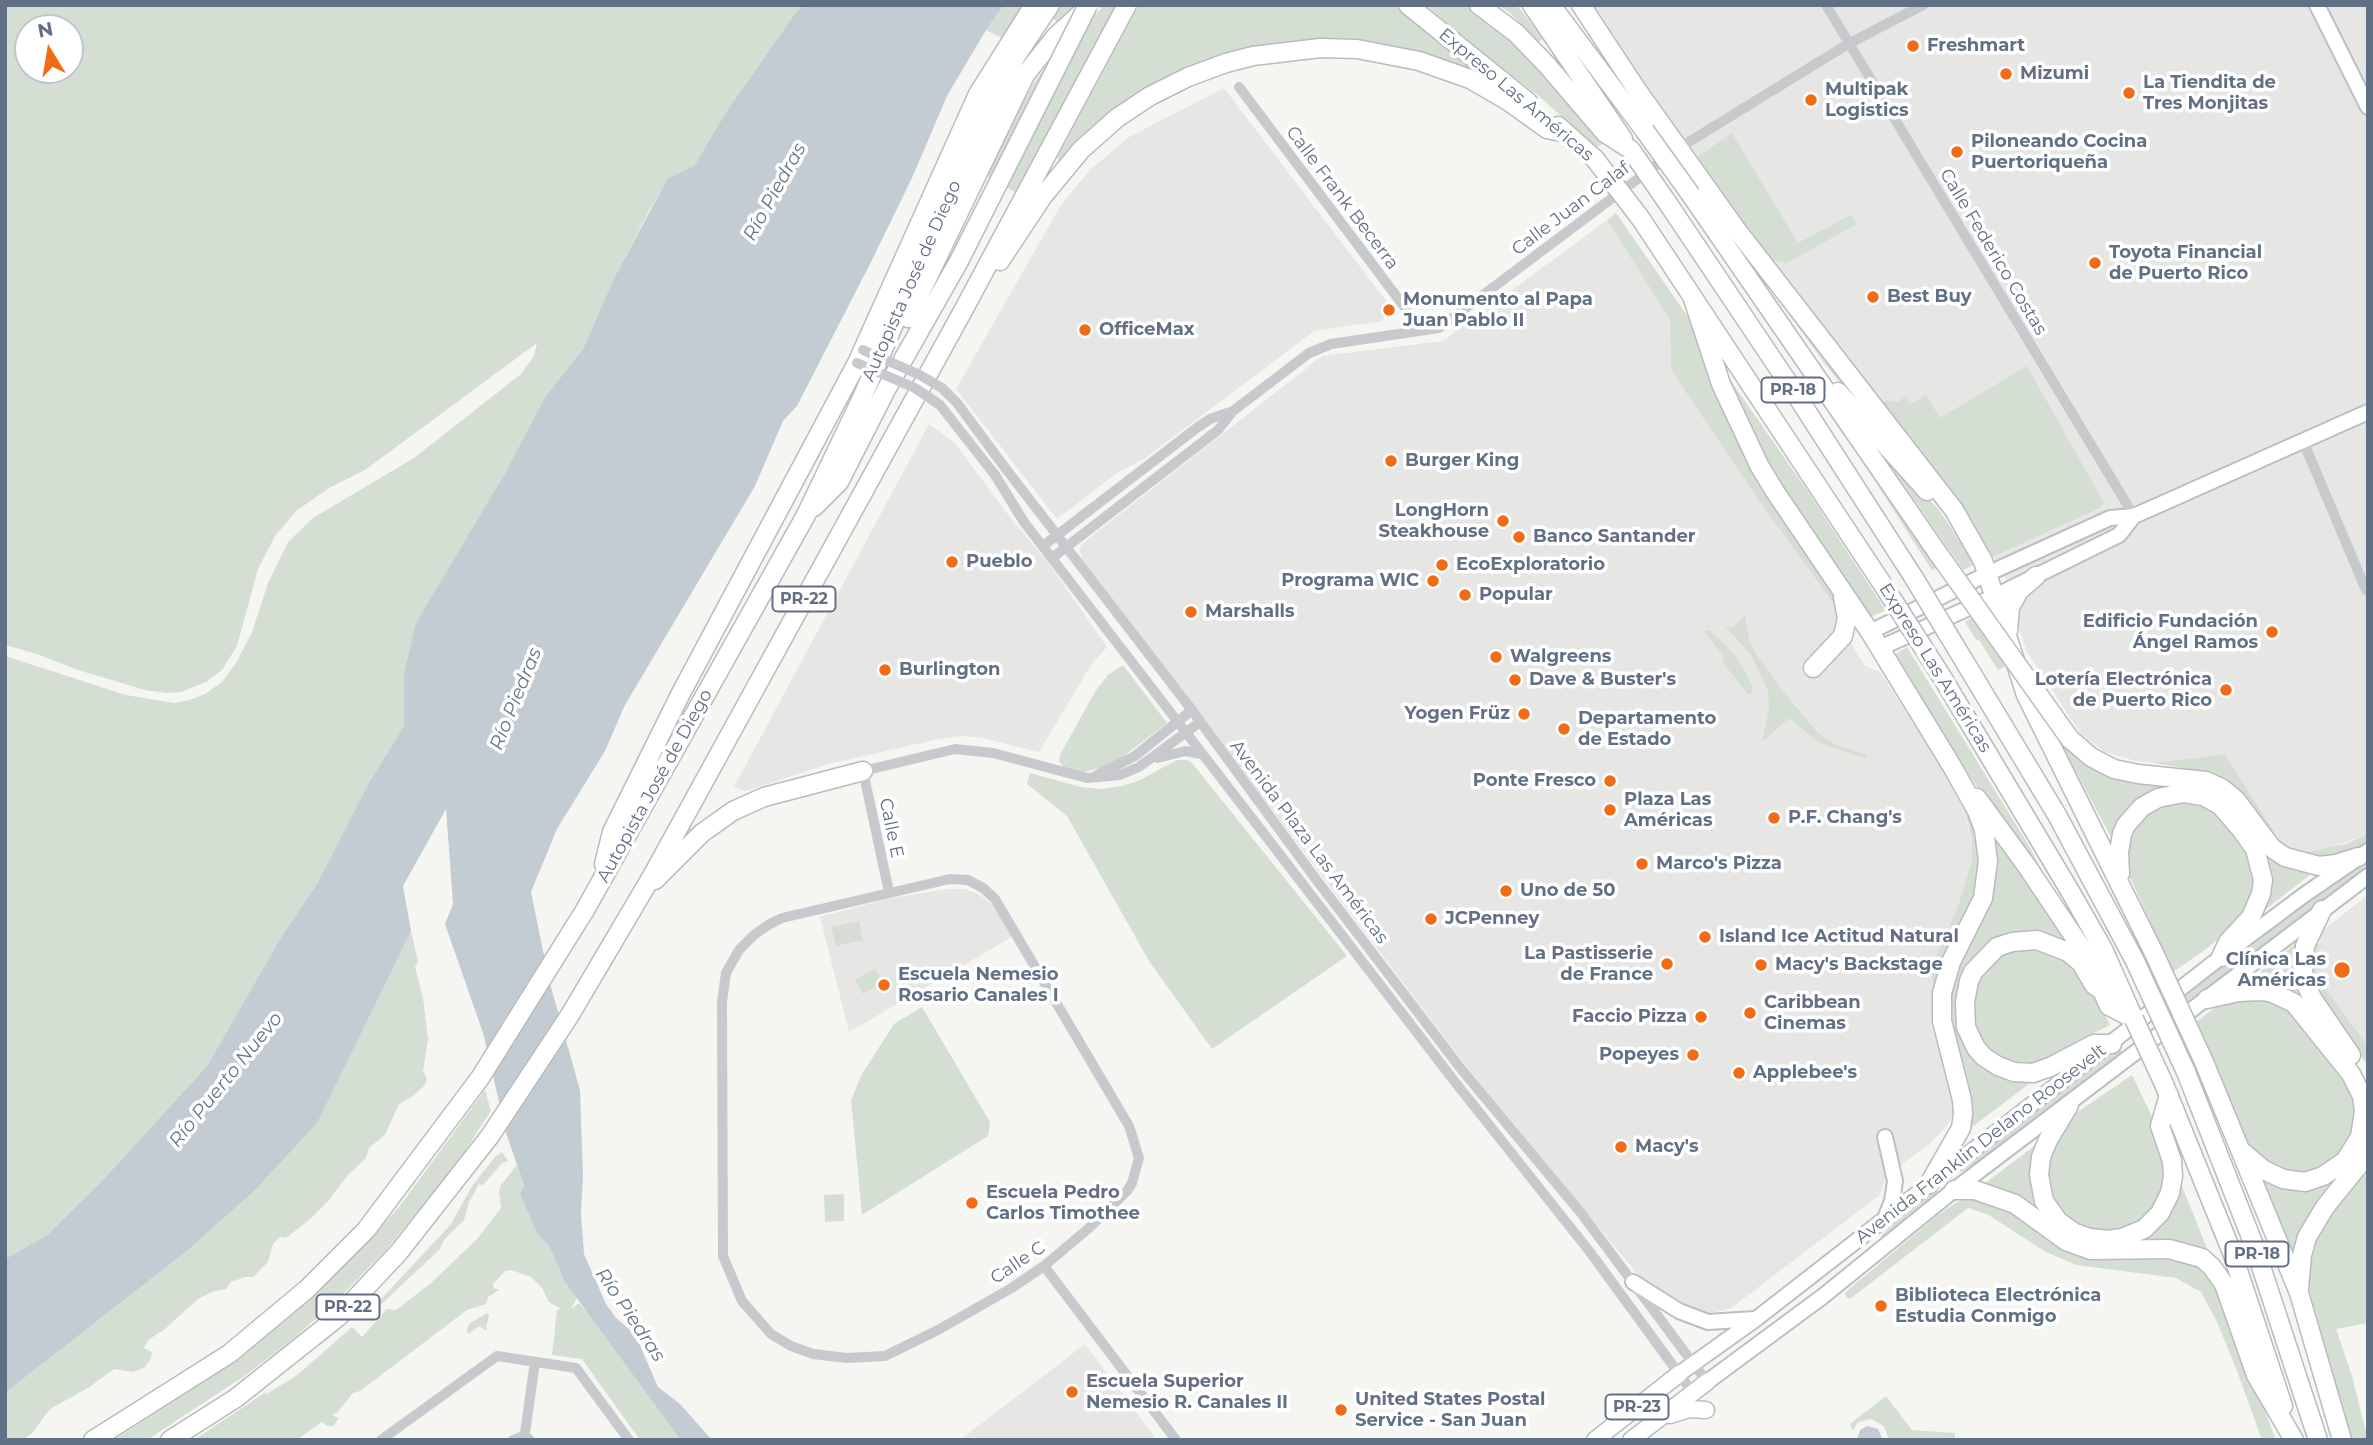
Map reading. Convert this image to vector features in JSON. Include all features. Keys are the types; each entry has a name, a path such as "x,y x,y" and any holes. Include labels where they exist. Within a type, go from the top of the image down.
{"highway":[{"path":"598,888 612,831 860,356 978,94 1034,5"},
{"name":"Autopista José de Diego","path":"93,1440 229,1354 307,1289 366,1230 480,1078 558,957 598,888 806,515 861,400 964,163 1014,59 1050,5"},
{"name":"PR-22","path":"170,1440 236,1398 338,1317 399,1252 490,1136 570,1015 644,888 964,309 1127,5"},
{"name":"Expreso Las Américas","path":"1408,5 1595,159 1641,219 1942,677 2103,949 2102,982 2134,1019 2166,1090 2233,1255 2294,1440"},
{"path":"1479,5 1516,33 1605,133 1631,150"},
{"name":"Expreso Las Américas","path":"1532,5 1793,390 1914,578 2057,815 2135,961 2186,1072 2254,1245 2318,1440"},
{"path":"1551,5 1691,195 1937,552 2070,739 2091,757 2114,769 2206,781 2223,789 2242,807 2272,848 2285,858 2319,866 2336,864 2363,854"},
{"path":"1566,5 1645,131"},
{"path":"861,400 895,346 1025,75 1049,44 1086,8"},
{"path":"806,515 839,482 887,388 960,261 1086,8"},
{"path":"1583,9 1744,239 1944,495 1983,561 2026,695 2120,881 2204,1062 2299,1293 2342,1440"},
{"path":"964,309 1016,240 1043,196 1081,150 1117,118 1150,96 1188,77 1226,63 1285,51 1320,48 1357,49 1388,54 1419,61 1470,79 1508,101 1547,129 1566,133"},
{"path":"1692,296 1721,384 1759,465 1880,648 1953,768 1977,811 1984,830 1988,870 1983,898 1951,962 1944,984 1942,1021 1962,1100 1961,1128 1928,1184"},
{"path":"1810,366 1830,382 1943,508 1962,525"},
{"path":"2009,645 2010,607 2020,591 2036,576"},
{"path":"1813,668 1843,636 1847,618 1842,591"},
{"path":"1953,768 2026,865 2102,982"},
{"path":"644,888 669,868 702,833 733,811 764,797 863,771"},
{"path":"2120,881 2119,852 2122,834 2126,825 2142,807 2167,795 2184,793 2203,796 2220,805 2255,849 2262,868 2263,886 2251,917 2228,942 2221,957"},
{"path":"2322,910 2305,946 2302,967 2304,979 2312,998 2368,1082"},
{"path":"2102,982 2077,958 2058,947 2031,940 2004,944 1981,962 1969,981 1964,1011 1966,1027 1976,1048 1984,1056 1998,1066 2014,1072 2033,1073 2094,1044 2112,1044"},
{"path":"2207,999 2262,990 2285,997 2305,1013 2351,1074 2362,1096 2363,1127 2355,1147 2341,1165 2318,1179 2298,1182 2277,1177 2263,1171 2239,1148"},
{"path":"2068,1105 2041,1157 2039,1175 2044,1201 2058,1221 2075,1233 2109,1240 2133,1235 2144,1229 2160,1213 2170,1193 2172,1161 2160,1126 2166,1090"},
{"path":"2299,1293 2302,1255 2307,1237 2368,1149"},
{"path":"1954,1190 1975,1190 2015,1204 2066,1241 2091,1250 2169,1249 2202,1258 2213,1267 2224,1284 2256,1375 2294,1440"}],"main road":[{"path":"2317,5 2368,107"},
{"path":"1870,632 1987,574 2110,518 2134,516 2368,412"},
{"path":"1880,648 1993,597 2119,535 2134,516"},
{"name":"Avenida Franklin Delano Roosevelt","path":"1595,1440 1679,1374 1756,1319 2221,957 2363,854"},
{"name":"Avenida Franklin Delano Roosevelt","path":"1631,1440 1822,1297 1954,1190 2368,876"},
{"path":"1885,1137 1895,1181 1892,1201 1885,1217"},
{"path":"1633,1282 1679,1311 1708,1322 1756,1319"},
{"path":"1649,1426 1676,1412 1689,1409 1706,1410"}],"street":[{"name":"Calle Federico Costas","path":"1826,5 2134,516"},
{"name":"Calle Juan Calaf","path":"1052,558 1218,430 1233,411 1319,347 1439,328 1679,148 1848,44 1923,5"},
{"name":"Calle Frank Becerra","path":"1239,87 1406,309 1410,332"},
{"name":"Avenida Plaza Las Américas","path":"860,356 920,375 942,388 957,403 1065,548 1192,710 1315,878 1445,1048 1581,1213 1707,1382"},
{"name":"Avenida Plaza Las Américas","path":"860,356 940,405 995,475 1024,522 1455,1082 1590,1252 1693,1393"},
{"name":"Calle Juan Calaf","path":"1043,546 1198,427 1210,419 1233,411"},
{"path":"2302,441 2365,590"},
{"path":"1087,778 1135,756 1192,710"},
{"path":"1145,763 1200,722"},
{"path":"863,771 955,749 993,753 1087,778 1120,775 1180,751 1202,754"},
{"name":"Calle E","path":"863,771 889,891"},
{"name":"Calle C","path":"950,879 968,880 995,899 1129,1126 1139,1158 1127,1191 1044,1266 1010,1289 885,1356 847,1358 813,1354 791,1346 771,1334 742,1301 723,1256 722,1002 730,966 739,950 754,935 775,921 796,914 950,879"},
{"path":"1044,1266 1176,1440"},
{"path":"381,1440 494,1356 576,1368 629,1440"},
{"path":"513,1440 526,1439 535,1362"}],"shaded area":[{"path":"5,5 804,5 796,12 726,112 694,166 668,178 647,215 614,278 583,349 545,397 404,674 404,726 368,784 318,882 281,937 207,1066 101,1182 47,1235 5,1259 5,656 126,695 174,703 205,694 222,682 236,663 252,632 268,583 288,542 313,518 414,458 521,374 534,356 537,343 365,470 329,488 296,511 275,536 258,569 237,646 222,670 206,682 181,692 145,690 78,670 5,645"},
{"path":"1004,5 1026,5 1004,39 986,30"},
{"path":"1057,5 1077,5 1059,23 1050,17"},
{"path":"1099,5 1118,5 1018,194 987,176 1033,84 1063,44 1101,9"},
{"path":"1139,5 1394,5 1485,77 1414,53 1231,55 1062,162 1057,158"},
{"path":"1426,5 1465,5 1493,25 1524,51 1582,115 1602,144 1596,148 1540,97 1462,37"},
{"path":"1498,5 1517,5 1543,39 1538,42 1510,13"},
{"path":"1591,5 2368,5 2368,834 2331,848 2307,853 2294,850 2278,838 2225,754 2154,763 2132,760 2105,752 2081,734 2027,652 2017,623 2019,601 1962,504 1857,373 1726,200 1698,157 1663,115"},
{"path":"1224,88 1390,306 1382,321 1314,331 1144,459 1117,473 1057,519 956,389 1061,205 1090,170 1129,137"},
{"path":"1732,133 1798,243 1851,215 1857,224 1787,263 1770,259 1698,157"},
{"path":"1616,213 1688,317 1729,415 1803,549 1839,602 1843,616 1758,499 1671,370 1670,320 1607,220"},
{"name":"Plaza Las Américas","path":"1607,220 1670,320 1671,370 1843,616 1842,629 1865,666 1880,672 1933,753 1958,795 1972,838 1972,860 1957,909 1931,967 1938,1028 1954,1093 1955,1109 1947,1126 1929,1144 1886,1176 1880,1195 1731,1308 1711,1313 1697,1313 1669,1299 1639,1276 1467,1067 1083,561 1079,548 1322,356 1443,341"},
{"path":"1772,290 1892,439 1827,367"},
{"path":"2027,366 2104,503 2100,508 1992,557 1962,504 1882,403 1887,400 1898,402 1906,396 1910,404 1926,395 1940,418"},
{"path":"1726,374 1809,493 1886,611 1869,617 1766,467"},
{"path":"929,424 954,442 1015,524 1047,561 1107,647 1091,665 1039,752 983,738 961,736 829,764 746,791 734,787"},
{"path":"1839,424 1939,566 1932,570"},
{"path":"1884,449 1939,510 1975,564 1963,570 1881,452"},
{"path":"1745,615 1754,651 1818,733 1836,745 1866,755 1866,759 1818,742 1789,718 1762,742 1769,710 1768,691 1752,656 1725,626 1732,628"},
{"path":"1974,616 2007,665 1998,670 1965,622"},
{"path":"1708,630 1722,641 1739,661 1753,687 1751,694 1748,695 1722,661 1725,658 1704,631"},
{"path":"1907,647 2029,846 2058,901 1926,711 1894,657"},
{"path":"1123,665 1167,723 1112,765 1084,772 1064,768 1059,761 1060,755 1096,690 1108,675"},
{"path":"2064,741 2164,784 2165,789 2112,839 2061,744"},
{"path":"2225,754 2278,838 2288,846 2300,852 2314,851 2346,844 2368,834 2368,842 2347,854 2316,858 2297,854 2278,843 2241,793 2229,782 2212,773 2154,763"},
{"path":"1177,760 1192,763 1347,956 1212,1049 1149,961 1067,816 1027,784 1030,773 1081,787 1101,789 1122,786 1138,781"},
{"path":"1945,773 1956,785 1975,818 1982,875 1935,1005 1931,967 1957,909 1972,860 1972,838 1967,819 1958,795"},
{"path":"2175,800 2207,803 2246,845 2257,886 2253,905 2234,925 2209,947 2173,972 2128,873 2126,856 2128,838 2134,826 2152,808"},
{"path":"1984,816 2080,952 2051,937 1972,962 1967,1040 2033,1081 1964,1133 1948,1022 1948,988 1978,925"},
{"path":"2262,850 2319,868 2257,916"},
{"path":"2368,858 2368,868 2187,1002 2183,995"},
{"name":"Escuela Nemesio Rosario Canales I","path":"946,889 965,889 980,895 993,905 1012,937 849,1032 820,917 887,899"},
{"name":"Clínica Las Américas","path":"2368,895 2368,1046 2316,975 2315,964 2322,931"},
{"path":"859,921 863,940 836,946 831,927"},
{"path":"411,931 418,962 415,967 423,998 428,1040 423,1071 427,1079 424,1086 413,1096 399,1104 385,1135 369,1148 366,1158 308,1221 286,1238 280,1237 273,1244 268,1262 253,1277 231,1282 226,1289 198,1299 165,1329 148,1340 144,1348 152,1352 151,1359 144,1368 132,1372 114,1369 88,1388 50,1409 32,1433 23,1440 5,1440 5,1393 187,1251 253,1192 384,985"},
{"path":"2305,936 2300,948 2354,1093 2358,1127 2335,1163 2317,1173 2295,1175 2269,1168 2247,1142 2196,1022 2221,1003 2259,995 2315,1018 2245,984"},
{"path":"2311,942 2319,944 2316,975 2368,1046 2368,1066 2306,974"},
{"path":"2025,947 2060,951 2090,983 2110,1025 2030,1066 2004,1062 1981,1045 1970,1020 1976,980 2004,951"},
{"path":"876,968 883,982 863,994 855,980"},
{"path":"922,1007 990,1122 988,1136 862,1215 851,1100 862,1074 894,1024"},
{"path":"2119,1045 2122,1053 1976,1166 1950,1176"},
{"path":"2132,1075 2154,1121 2170,1176 2156,1207 2139,1222 2117,1231 2101,1233 2085,1230 2066,1219 2043,1186 2051,1140 2076,1113"},
{"path":"485,1090 491,1111 457,1163 386,1250 342,1295 293,1339 243,1377 147,1440 114,1440 221,1370 292,1315 334,1277 399,1207"},
{"path":"2045,1138 2037,1153 2035,1186 2047,1214 2067,1233 2085,1241 2103,1243 2139,1236 2155,1227 2166,1215 2179,1179 2211,1258 2184,1245 2103,1245 2085,1242 2060,1231 2016,1199 1980,1187"},
{"path":"502,1152 508,1161 502,1163 483,1185 479,1184 469,1202 464,1220 444,1240 440,1249 372,1313 371,1310 451,1224 472,1186"},
{"path":"2368,1158 2368,1323 2336,1329 2352,1376 2368,1440 2352,1440 2310,1293 2307,1268 2313,1237"},
{"path":"517,1165 524,1185 520,1194 537,1232 549,1246 560,1271 577,1298 571,1309 579,1303 597,1323 683,1440 640,1440 582,1359 552,1355 557,1310 561,1309 549,1302 542,1288 531,1277 511,1270 505,1271 493,1284 494,1288 499,1290 488,1297 486,1304 467,1310 360,1391 353,1393 338,1412 332,1415 338,1418 334,1426 327,1426 322,1422 296,1440 194,1440 266,1392 265,1395 296,1376 352,1327 362,1337 387,1309 396,1310 431,1283 477,1239 501,1208 501,1185"},
{"path":"2346,1172 2318,1201 2304,1228 2295,1261 2258,1174 2278,1182"},
{"path":"1930,1191 1941,1191 1883,1238 1881,1236 1909,1206"},
{"path":"844,1194 844,1221 825,1222 824,1195"},
{"path":"1973,1196 2172,1254 2212,1272 2276,1440 2262,1440 2217,1322 2201,1292 2176,1278 2076,1265 2044,1251 1987,1214 1968,1208 1850,1299 1846,1297 1845,1293 1849,1289 1937,1216 1955,1203"},
{"path":"487,1313 487,1330 480,1326 468,1334 469,1324"},
{"name":"Escuela Superior Nemesio R. Canales II","path":"1085,1344 1157,1440 960,1440"},
{"path":"1886,1396 1912,1430 1955,1433 1955,1440 1889,1440 1884,1426 1871,1419 1858,1422 1853,1431 1850,1424"}],"water":[{"path":"804,5 1004,5 947,96 912,178 797,406 783,421 755,486 625,705 605,751 557,829 531,892 549,980 580,1090 584,1254 606,1304 616,1318 635,1334 658,1387 680,1404 712,1440 681,1440 565,1282 549,1246 537,1233 520,1194 524,1185 507,1136 483,1033 445,924 453,904 446,809 403,886 411,931 317,1123 253,1192 187,1251 5,1393 5,1259 47,1235 101,1182 207,1066 281,937 318,882 368,784 404,726 404,674 416,623 506,472 545,397 583,349 614,278 668,178 694,166 726,112 796,12"},
{"path":"1867,1426 1878,1429 1883,1440 1857,1440 1860,1430"}],"place":[{"name":"Freshmart","path":"1913,46"},
{"name":"Mizumi","path":"2006,74"},
{"name":"La Tiendita de Tres Monjitas","path":"2129,93"},
{"name":"Multipak Logistics","path":"1811,100"},
{"name":"Piloneando Cocina Puertoriqueña","path":"1957,152"},
{"name":"Toyota Financial de Puerto Rico","path":"2095,263"},
{"name":"Best Buy","path":"1873,297"},
{"name":"Monumento al Papa Juan Pablo II","path":"1389,310"},
{"name":"OfficeMax","path":"1085,330"},
{"name":"Burger King","path":"1391,461"},
{"name":"LongHorn Steakhouse","path":"1503,521"},
{"name":"Banco Santander","path":"1519,537"},
{"name":"Pueblo","path":"952,562"},
{"name":"EcoExploratorio","path":"1442,565"},
{"name":"Programa WIC","path":"1433,581"},
{"name":"Popular","path":"1465,595"},
{"name":"Marshalls","path":"1191,612"},
{"name":"Edificio Fundación Ángel Ramos","path":"2272,632"},
{"name":"Walgreens","path":"1496,657"},
{"name":"Burlington","path":"885,670"},
{"name":"Dave & Buster's","path":"1515,680"},
{"name":"Lotería Electrónica de Puerto Rico","path":"2226,690"},
{"name":"Yogen Früz","path":"1524,714"},
{"name":"Departamento de Estado","path":"1564,729"},
{"name":"Ponte Fresco","path":"1610,781"},
{"name":"Plaza Las Américas","path":"1610,810"},
{"name":"P.F. Chang's","path":"1774,818"},
{"name":"Marco's Pizza","path":"1642,864"},
{"name":"Uno de 50","path":"1506,891"},
{"name":"JCPenney","path":"1431,919"},
{"name":"Island Ice Actitud Natural","path":"1705,937"},
{"name":"La Pastisserie de France","path":"1667,964"},
{"name":"Macy's Backstage","path":"1761,965"},
{"name":"Clínica Las Américas","path":"2342,970"},
{"name":"Escuela Nemesio Rosario Canales I","path":"884,985"},
{"name":"Caribbean Cinemas","path":"1750,1013"},
{"name":"Faccio Pizza","path":"1701,1017"},
{"name":"Popeyes","path":"1693,1055"},
{"name":"Applebee's","path":"1739,1073"},
{"name":"Macy's","path":"1621,1147"},
{"name":"Escuela Pedro Carlos Timothee","path":"972,1203"},
{"name":"Biblioteca Electrónica Estudia Conmigo","path":"1881,1306"},
{"name":"Escuela Superior Nemesio R. Canales II","path":"1072,1392"},
{"name":"United States Postal Service - San Juan","path":"1341,1410"}],"water label":[{"name":"Río Piedras","path":"775,192"},
{"name":"Río Piedras","path":"516,699"},
{"name":"Río Puerto Nuevo","path":"226,1080"},
{"name":"Río Piedras","path":"630,1315"}]}
